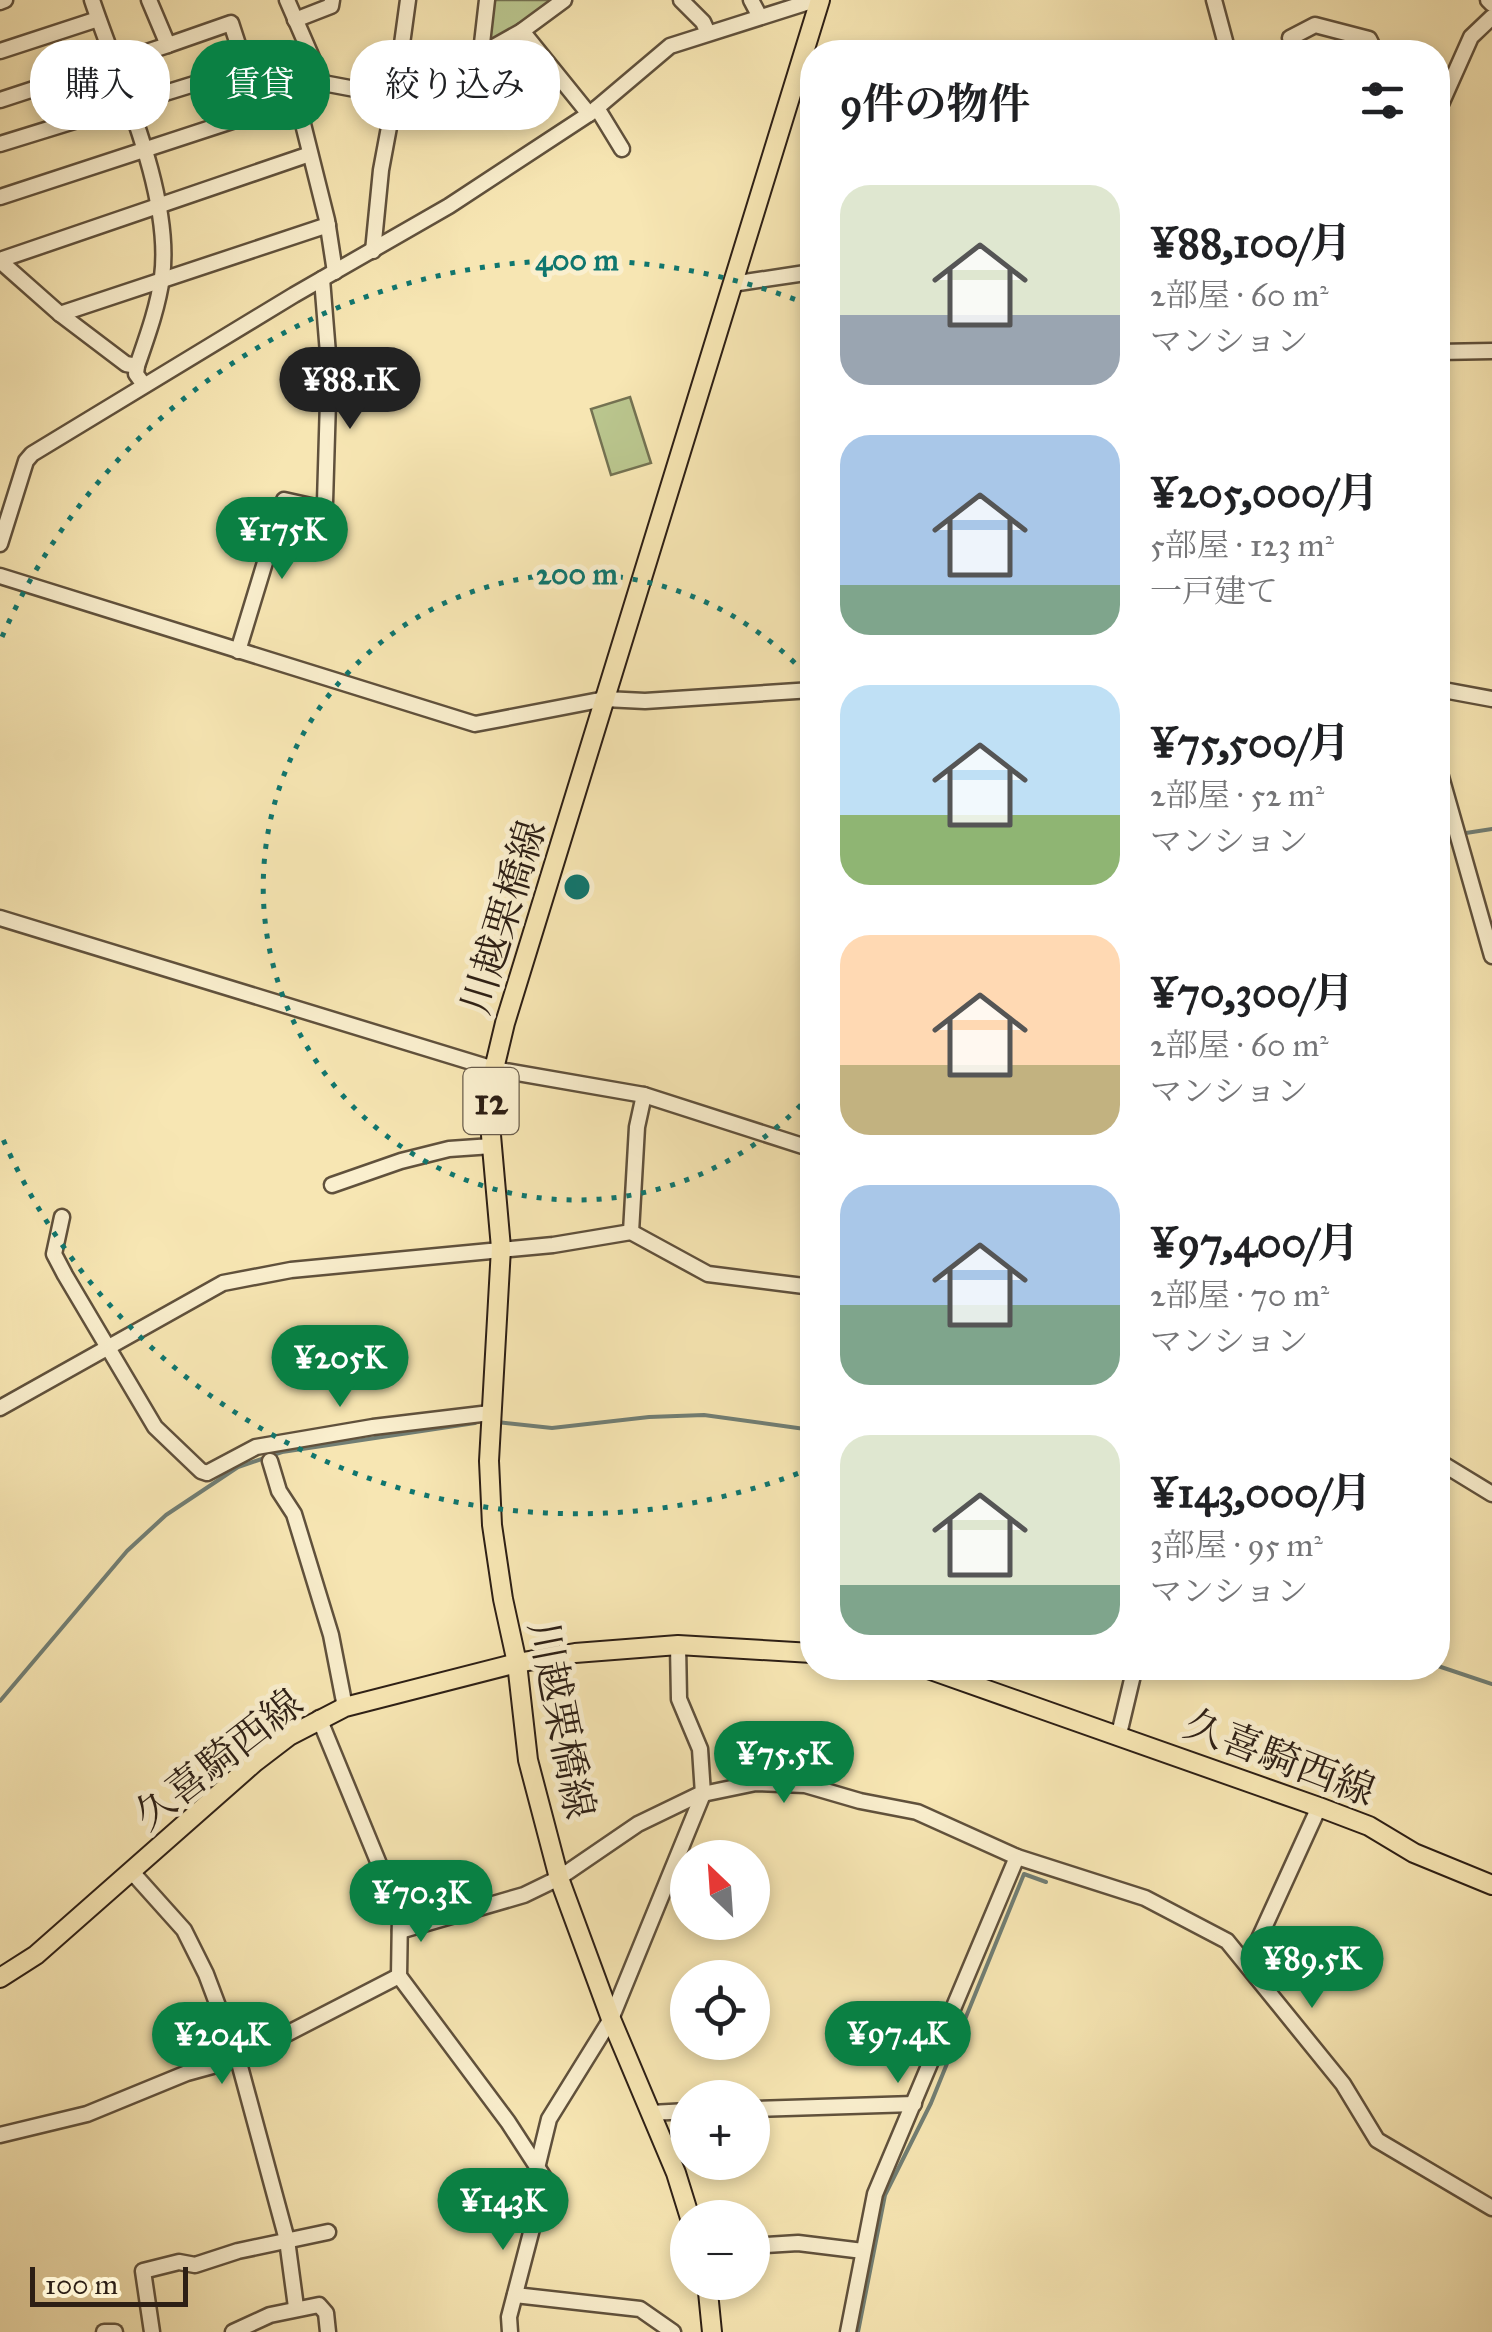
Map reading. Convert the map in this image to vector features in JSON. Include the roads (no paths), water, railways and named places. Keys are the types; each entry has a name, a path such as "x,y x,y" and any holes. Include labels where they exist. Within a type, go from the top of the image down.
{"main road":[{"name":"川越栗橋線","path":"805,40 817,0"},
{"name":"川越栗橋線","path":"683,2200 559,1878 528,1760 517,1662 492,1525 490,1413 501,1248 492,1146 494,1069 800,57"},
{"name":"久喜騎西線","path":"0,1978 36,1955 255,1762 319,1718 345,1707 517,1662 575,1653 678,1645 800,1652"},
{"name":"久喜騎西線","path":"960,1680 1369,1826 1414,1853 1492,1885"},
{"path":"709,2300 712,2332"}],"street":[{"path":"92,0 105,40"},
{"path":"149,0 166,40"},
{"path":"287,0 323,83 350,88"},
{"path":"296,20 331,6 332,0"},
{"path":"403,40 408,0"},
{"path":"482,40 487,0"},
{"path":"504,40 564,0"},
{"path":"681,0 703,22 708,33"},
{"path":"751,0 760,17"},
{"path":"0,544 28,458 450,206 593,111 665,49 817,0"},
{"path":"1214,0 1225,40"},
{"path":"1450,84 1471,37 1492,16"},
{"path":"0,52 98,19"},
{"path":"170,43 231,23 237,40"},
{"path":"1291,40 1316,25 1369,40"},
{"path":"522,31 622,149"},
{"path":"0,100 30,90"},
{"path":"0,144 44,130"},
{"path":"136,130 158,204 164,255 162,278 137,366 136,374 144,386"},
{"path":"0,197 206,130"},
{"path":"238,651 284,500 320,508 325,502 328,225 304,130"},
{"path":"373,250 388,130"},
{"path":"137,366 126,364 60,314 0,260 310,154"},
{"path":"60,314 328,225"},
{"path":"732,284 800,274"},
{"path":"1450,352 1492,352"},
{"path":"0,576 475,724 605,698 644,702 800,691"},
{"path":"1450,691 1492,699"},
{"path":"1450,808 1492,956"},
{"path":"0,918 494,1069 644,1095 800,1145"},
{"path":"631,1232 636,1127 644,1095"},
{"path":"332,1185 401,1160 492,1146"},
{"path":"62,1217 54,1254 155,1426 206,1473 256,1446 490,1413"},
{"path":"0,1408 224,1284 290,1270 553,1245 631,1232 708,1274 800,1286"},
{"path":"270,1461 279,1490 294,1514 331,1635 345,1707"},
{"path":"1450,1468 1492,1494"},
{"path":"538,2164 549,2119 611,2019 703,1794 700,1748 679,1698 678,1645"},
{"path":"1118,1734 1132,1680"},
{"path":"319,1718 400,1915 399,1976 538,2164 544,2178 509,2317 510,2332"},
{"path":"400,1931 524,1895 559,1878 638,1824 703,1794 756,1783 805,1785 916,1812 1016,1856 1145,1898 1227,1941 1343,2084 1377,2140 1492,2208"},
{"path":"1247,1965 1319,1807"},
{"path":"848,2332 875,2194 1016,1856"},
{"path":"132,1872 184,1930 206,1974 238,2059 287,2240 296,2307"},
{"path":"0,2135 87,2114 186,2073 238,2059 399,1976"},
{"path":"770,2108 914,2104"},
{"path":"651,2112 670,2111"},
{"path":"152,2332 142,2271 180,2262 195,2265 328,2232"},
{"path":"770,2245 798,2243 863,2250"},
{"path":"514,2295 640,2308 673,2332"},
{"path":"233,2332 296,2307 319,2305 326,2313 328,2332"},
{"path":"104,2332 115,2332"}],"waterway":[{"path":"1466,833 1492,829"},
{"path":"497,1422 552,1428 704,1415 800,1428"},
{"path":"0,1701 127,1551 166,1515 238,1467 282,1452 475,1423"},
{"path":"1450,1670 1492,1684"},
{"path":"858,2332 885,2195 931,2103 1024,1874 1046,1882"}]}
